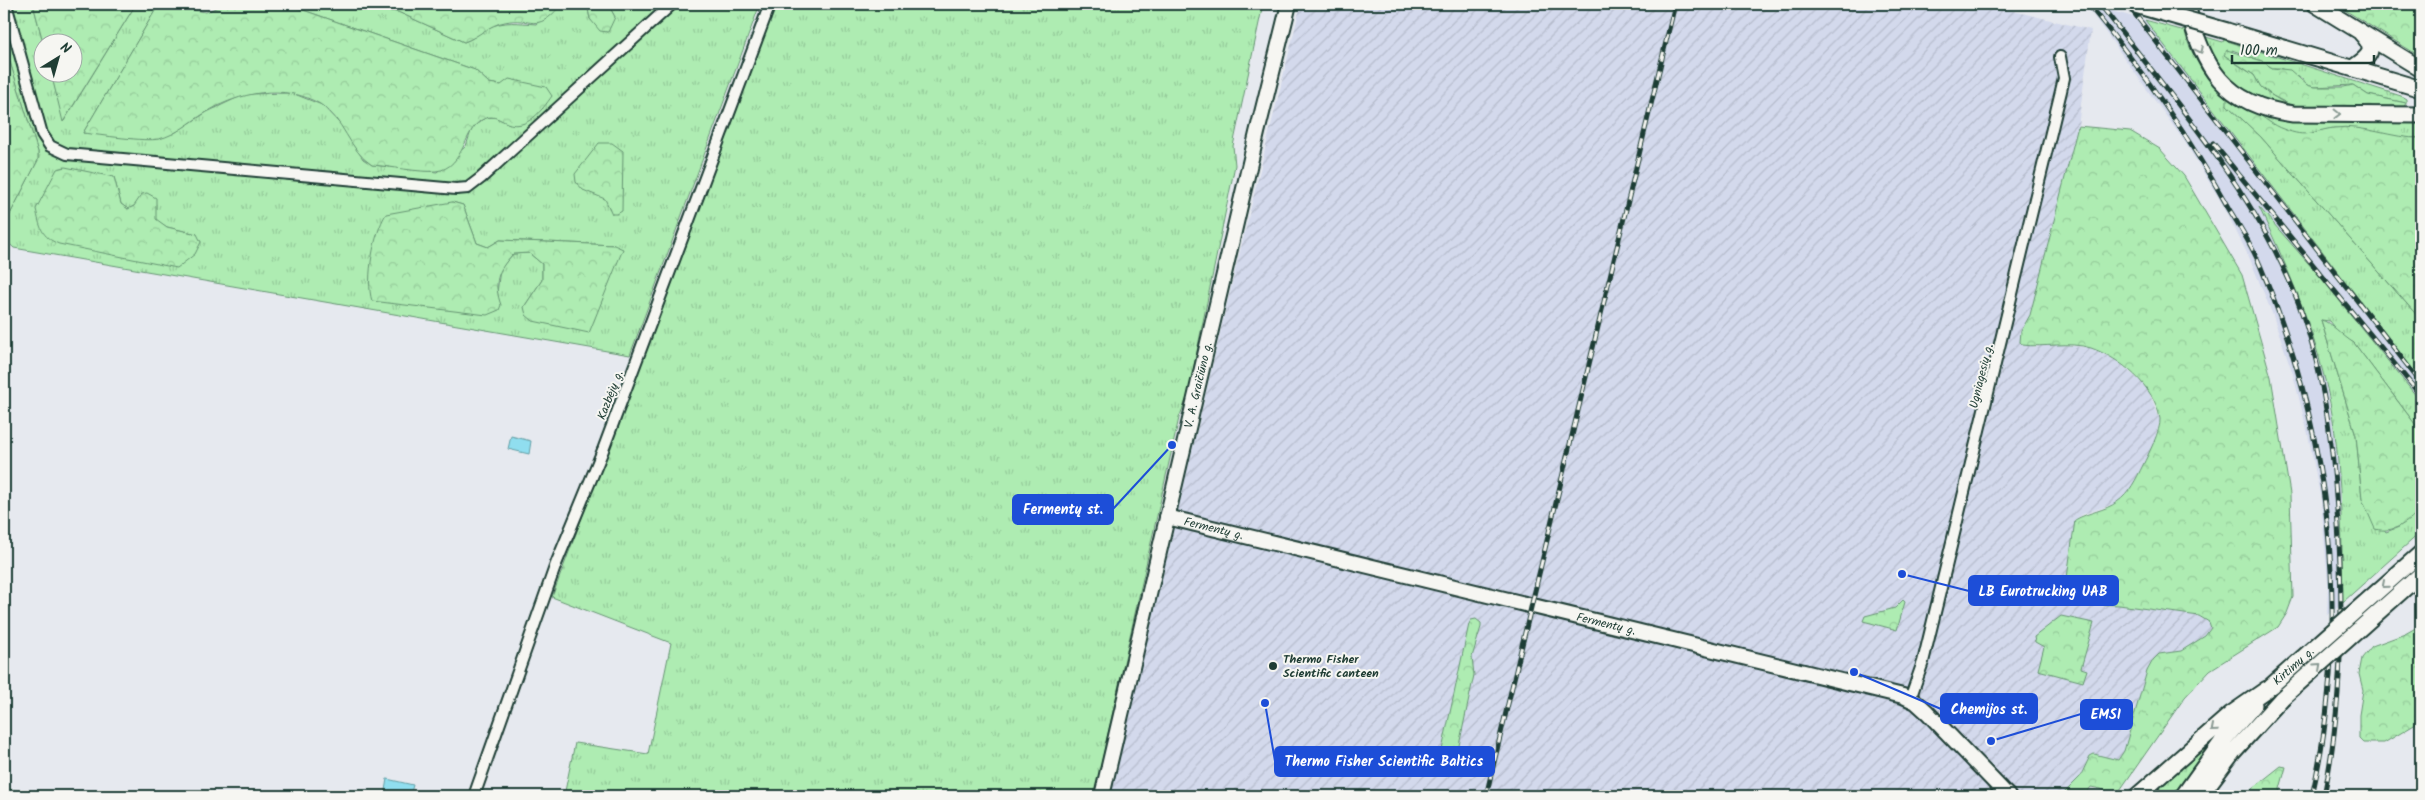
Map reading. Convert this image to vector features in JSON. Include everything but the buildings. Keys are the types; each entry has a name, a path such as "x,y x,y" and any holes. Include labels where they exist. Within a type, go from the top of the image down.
{"highway":[{"path":"2132,4 2354,67 2420,88"},
{"path":"2187,4 2194,37 2208,65 2228,87 2250,102 2277,112 2294,114 2421,115"},
{"path":"2315,4 2421,69"},
{"path":"2354,67 2366,58 2371,49 2370,42 2362,33"},
{"name":"Kirtimų g.","path":"2183,796 2221,744 2269,688 2421,553"},
{"name":"Kirtimų g.","path":"2200,796 2233,752 2282,698 2421,574"},
{"path":"2137,796 2231,714 2269,688"}],"main road":[{"name":"V. A. Graičiūno g.","path":"1102,796 1289,4"},
{"name":"Fermentų g.","path":"1167,517 1910,699 1927,712 2008,796"}],"street":[{"path":"6,4 42,134 50,146 67,154 456,189 468,188 481,178 672,4"},
{"name":"Kazbėjų g.","path":"474,796 556,564 603,450 770,4"},
{"name":"Ugniagesių g.","path":"1910,699 1923,662 2061,91 2064,78 2060,56"}],"shaded area":[{"path":"1301,4 1985,4 2091,30 2078,126 2030,315 2021,331 2034,347 2056,344 2090,348 2116,360 2147,387 2160,420 2152,449 2131,489 2117,503 2083,514 2075,520 2090,604 2119,605 2199,616 2209,622 2211,628 2205,636 2181,651 2159,654 2147,671 2124,751 2118,760 2095,754 2090,756 2080,777 2061,796 1110,796 1227,304"},
{"path":"2085,4 2145,20 2421,380 2421,402 2322,279 2260,209 2304,308 2324,377 2333,423 2339,472 2343,602 2327,615 2328,583 2321,500 2308,434 2293,374 2272,313 2250,259 2222,203 2185,142"}],"green space":[{"path":"4,4 33,4 40,32 32,32 32,82 53,82 64,121 136,4 159,4 83,133 173,134 207,112 245,94 292,93 322,105 341,125 363,159 372,165 437,172 466,146 472,128 485,118 495,117 510,124 501,85 489,83 475,70 286,4 360,4 374,9 398,12 464,42 494,25 512,23 536,24 560,6 560,4 587,4 590,19 615,17 608,4 760,4 630,355 14,248 4,239 4,220 7,220 38,160 38,152 4,43","holes":["114,177 121,204 128,209 134,206 167,227 197,234 36,209","452,202 463,205 477,243 488,247 500,240 614,245 524,307 542,280 542,264 529,253 513,254 500,269 497,293"]},
{"path":"33,4 136,4 63,122 53,82 82,82 82,32 40,32"},
{"path":"159,4 190,4 193,10 206,12 225,4 286,4 475,70 489,83 501,85 509,79 546,87 552,96 539,113 527,122 514,125 492,117 478,122 453,162 446,168 436,171 372,165 358,152 335,117 328,110 306,97 277,92 247,95 232,100 205,113 171,135 159,139 133,139 83,133"},
{"path":"360,4 560,4 560,6 545,20 533,23 521,21 505,22 489,28 464,42 398,12 374,9"},
{"path":"587,4 608,4 615,17 608,32 600,31 590,19"},
{"path":"776,4 1263,4 1233,146 1235,165 1188,395 1179,418 1094,796 564,796 575,743 648,754 671,643 552,597"},
{"path":"2335,4 2421,4 2421,57"},
{"path":"2145,20 2185,31 2191,51 2202,68 2231,98 2227,105 2261,137 2421,320 2421,380"},
{"path":"2206,37 2223,42 2224,40 2401,96 2406,99 2406,103 2368,95 2353,85 2314,87 2307,85 2301,78 2280,68 2272,68 2262,61 2232,50 2235,63 2254,75 2261,87 2289,106 2289,109 2255,96 2239,86 2216,64 2207,46"},
{"path":"4,43 38,152 38,160 7,220 4,220"},
{"path":"2227,50 2262,61 2272,68 2290,70 2307,85 2314,87 2344,87 2353,85 2368,95 2406,103 2404,107 2298,109 2273,96 2261,87 2254,75 2224,55"},
{"path":"2227,98 2242,103 2276,126 2292,132 2304,134 2345,127 2410,138 2421,138 2421,320 2261,137 2227,105"},
{"path":"2260,115 2292,121 2421,121 2421,138 2400,137 2348,128 2330,129 2308,135 2298,134 2274,126"},
{"path":"2078,126 2130,131 2160,149 2184,176 2242,275 2271,377 2290,494 2293,597 2287,613 2278,627 2210,670 2185,697 2118,793 2112,795 2101,789 2091,787 2084,796 2061,796 2080,777 2090,756 2094,754 2118,760 2124,751 2147,671 2153,660 2159,654 2181,651 2205,636 2211,628 2209,622 2199,616 2119,605 2090,604 2071,596 2066,585 2075,520 2112,505 2126,494 2151,449 2160,424 2157,407 2144,385 2124,366 2113,359 2091,348 2082,346 2031,346 2022,345 2020,342 2021,331 2030,315"},
{"path":"599,143 612,143 623,151 622,211 617,214 612,214 605,199 583,190 576,182 575,174"},
{"path":"65,167 114,177 121,204 128,209 134,206 142,194 147,193 156,198 156,219 167,227 197,234 201,242 195,254 177,268 59,244 48,238 42,231 36,209 57,169"},
{"path":"452,202 463,205 477,243 488,247 500,240 614,245 623,249 589,333 533,321 526,315 524,307 542,280 542,264 529,253 513,254 503,266 497,284 501,305 499,310 487,315 372,301 370,269 372,256 374,244 386,214"},
{"path":"2259,207 2322,279 2421,402 2421,432 2354,343 2340,335 2329,321 2321,320 2356,435 2362,499 2386,532 2399,527 2421,507 2421,532 2343,602 2340,488 2335,432 2330,404 2318,354 2304,311"},
{"path":"2321,320 2329,323 2354,343 2421,432 2421,507 2401,526 2388,530 2375,529 2362,499 2356,435"},
{"path":"1903,600 1905,602 1897,630 1863,621 1865,616 1895,608"},
{"path":"2061,616 2094,623 2081,668 2087,670 2083,682 2038,670 2044,647 2035,642 2034,637"},
{"path":"1476,619 1481,623 1481,627 1472,657 1474,675 1454,769 1447,773 1439,768 1439,764 1469,624 1471,620"},
{"path":"2421,625 2421,721 2384,743 2363,743 2359,739 2359,715 2363,690 2359,674 2362,658 2372,646 2405,634"},
{"path":"2229,722 2176,796 2145,796"},
{"path":"2281,766 2286,767 2278,796 2243,796"},
{"path":"4,789 76,796 4,796"}],"water":[{"path":"511,436 531,441 529,454 508,449"},
{"path":"387,779 413,785 410,796 384,796"}],"railway":[{"path":"1486,796 1675,4"},
{"path":"2088,4 2127,53 2181,129 2250,244 2284,329 2304,394 2318,460 2328,527 2332,595 2331,662 2324,730 2312,796"},
{"path":"2127,4 2421,383"},
{"path":"2103,8 2229,174 2272,244 2300,307 2309,335 2323,393 2332,452 2341,582 2338,690 2335,725 2324,796"},
{"path":"2213,143 2421,396"}],"place":[{"name":"Fermentų st.","path":"1172,445"},
{"name":"LB Eurotrucking UAB","path":"1902,574"},
{"name":"Thermo Fisher Scientific canteen","path":"1273,666"},
{"name":"Chemijos st.","path":"1854,672"},
{"name":"Thermo Fisher Scientific Baltics","path":"1265,703"},
{"name":"EMSI","path":"1991,741"}]}
